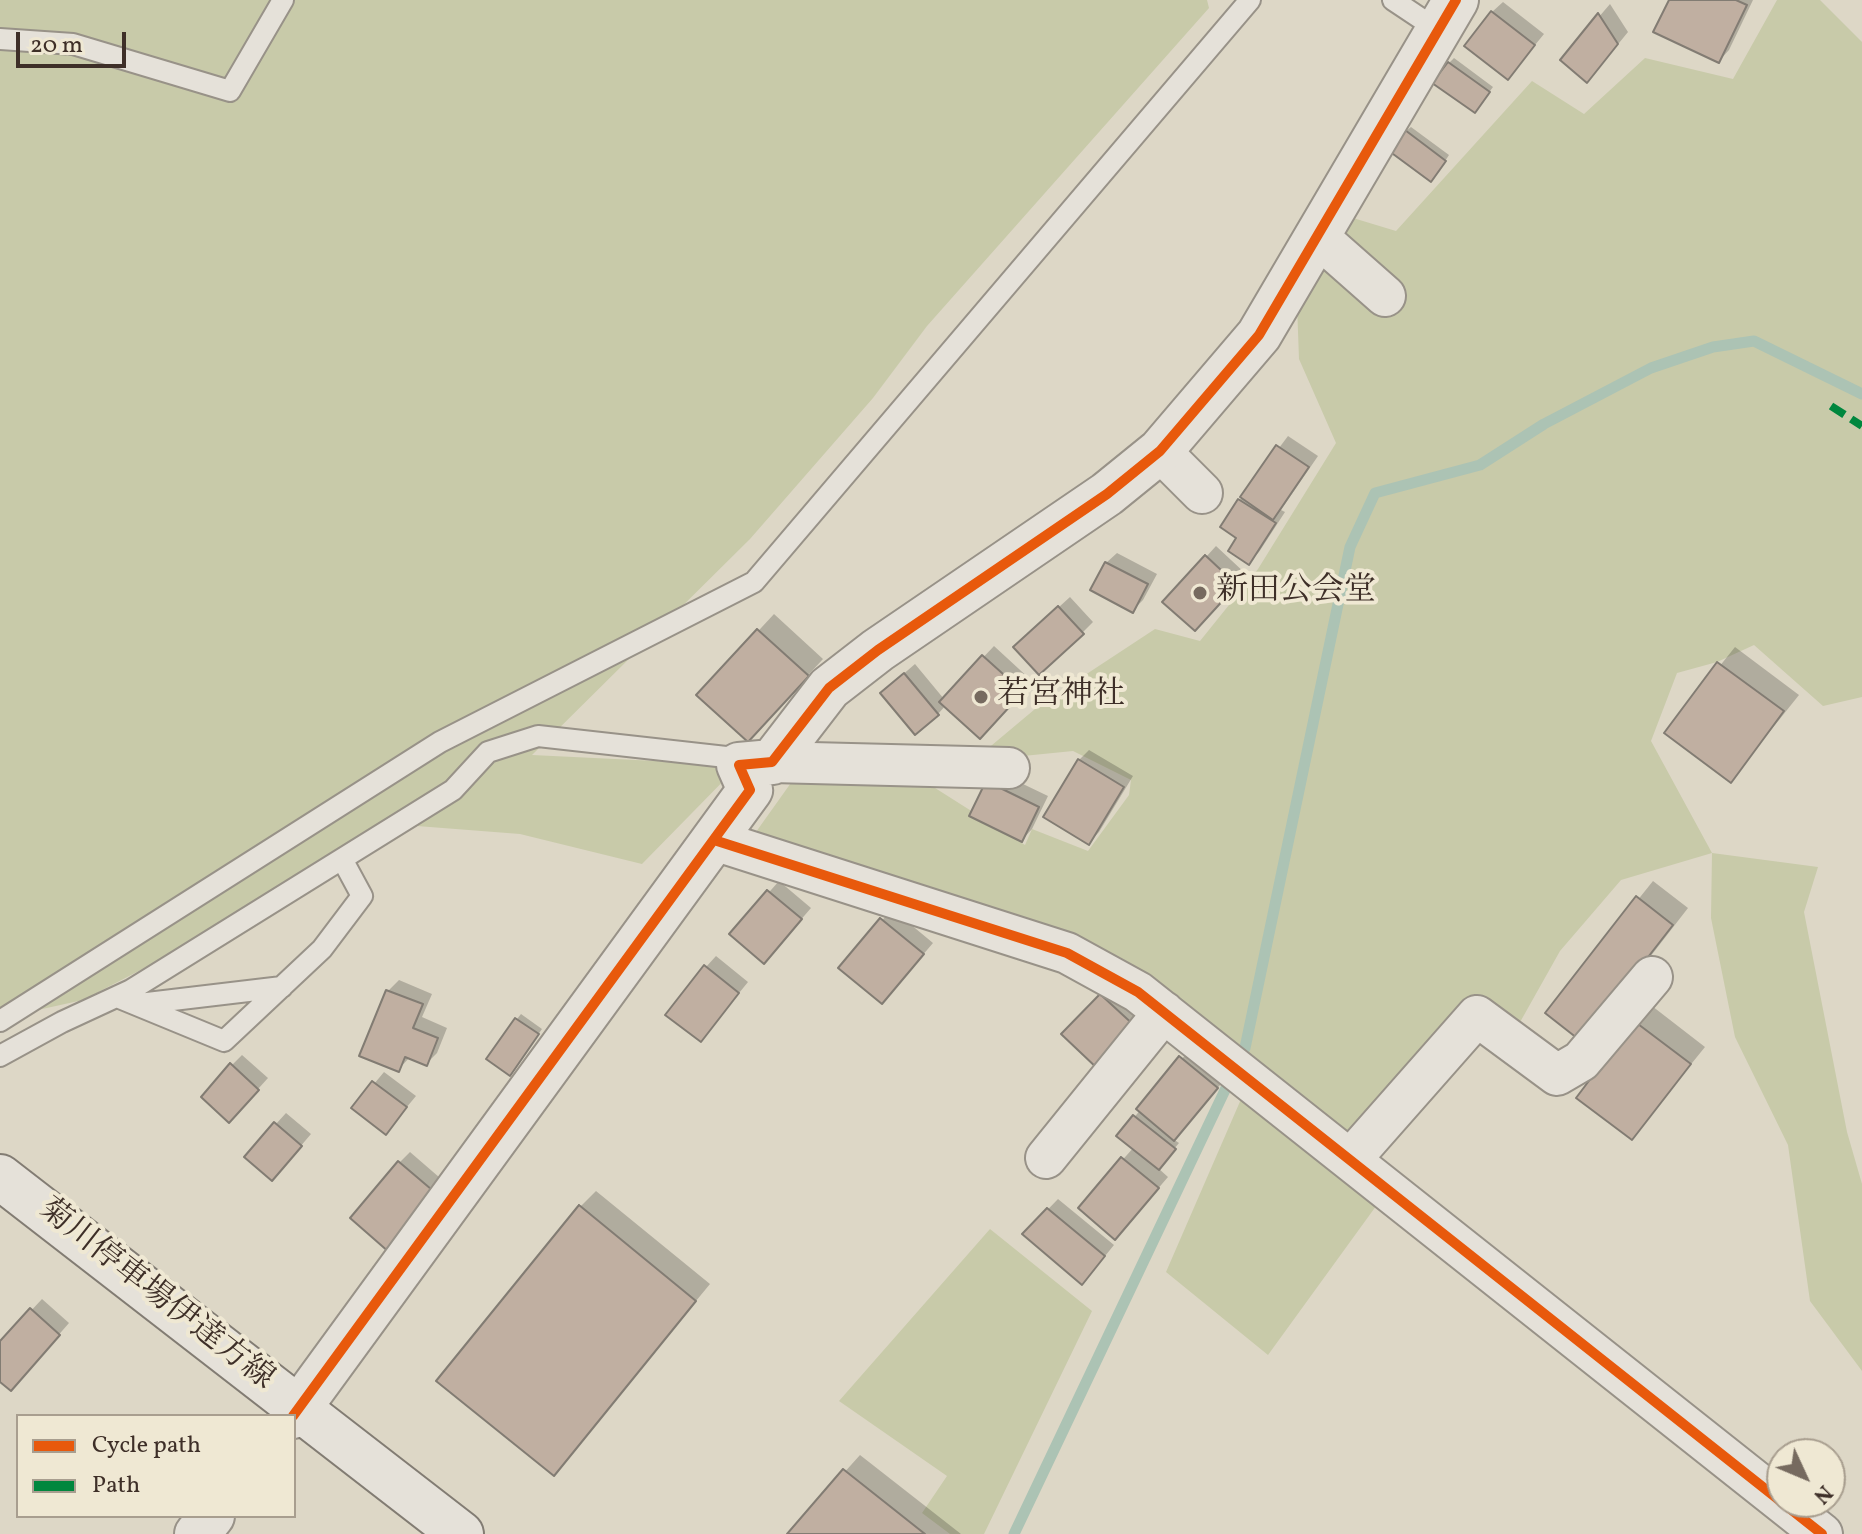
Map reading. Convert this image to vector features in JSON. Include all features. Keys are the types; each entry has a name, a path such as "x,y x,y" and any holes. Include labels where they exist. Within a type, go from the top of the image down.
{"street":[{"path":"772,762 829,688 878,650 1107,494 1160,451 1259,335 1447,15"},
{"path":"1317,236 1385,296"},
{"path":"1160,451 1202,493"},
{"path":"297,1412 750,790 739,765 772,762 1009,768"},
{"path":"714,840 1067,953 1138,992 1822,1534"},
{"path":"1350,1160 1477,1016 1557,1075 1581,1061 1652,977"},
{"path":"1046,1158 1164,1012"},
{"name":"菊川停車場伊達方線","path":"0,1177 297,1412 461,1534"},
{"path":"197,1534 210,1518"}],"lane":[{"path":"0,39 73,44 230,91 283,0"},
{"path":"0,1021 440,742 754,582 1250,0"},
{"path":"1393,0 1447,15"},
{"path":"0,1056 126,1001 453,790 488,752 538,736 772,762"},
{"path":"126,1001 224,1041 322,949 362,896 342,859"},
{"path":"126,1001 282,987"}],"green space":[{"path":"0,0 1207,0 1209,8 927,326 873,398 750,539 532,755 739,765 642,864 520,834 417,826 83,1000 6,1017 0,1014"},
{"path":"1777,0 1820,0 1862,42 1862,697 1823,706 1754,645 1717,662 1677,673 1651,741 1712,853 1621,880 1560,951 1510,1040 1477,1014 1354,1156 1138,992 751,839 798,773 913,774 1025,845 1032,829 1088,851 1129,795 1131,780 1073,751 973,761 1041,704 1155,629 1200,641 1258,569 1336,443 1299,359 1297,304 1353,218 1396,231 1532,81 1584,114 1645,58 1733,79"},
{"path":"1712,853 1818,867 1804,912 1847,1132 1862,1184 1862,1371 1810,1301 1788,1145 1735,1037 1711,918"},
{"path":"1245,1090 1379,1202 1268,1355 1166,1272"},
{"path":"990,1229 1092,1311 984,1534 950,1534 922,1513 947,1476 839,1401"}],"building":[{"path":"1669,0 1736,0 1747,5 1719,63 1653,32"},
{"path":"1491,11 1535,45 1508,80 1464,46"},
{"path":"1598,13 1618,44 1587,83 1560,60"},
{"path":"1448,62 1490,92 1475,113 1432,83"},
{"path":"1405,130 1446,161 1431,182 1389,151"},
{"path":"1276,445 1309,467 1273,520 1240,497"},
{"path":"1238,499 1276,523 1249,565 1228,551 1236,538 1220,527"},
{"name":"新田公会堂","path":"1205,555 1237,585 1195,631 1162,602"},
{"path":"1105,562 1148,584 1133,613 1090,590"},
{"path":"1058,606 1084,634 1039,675 1013,647"},
{"path":"757,629 809,676 748,742 696,695"},
{"name":"若宮神社","path":"982,655 1023,692 980,739 939,702"},
{"path":"1717,662 1784,711 1731,783 1664,733"},
{"path":"904,673 939,715 915,735 880,693"},
{"path":"1078,759 1124,787 1089,845 1043,817"},
{"path":"986,781 1039,807 1022,842 969,816"},
{"path":"767,890 802,919 764,964 729,934"},
{"path":"1636,896 1673,925 1582,1042 1545,1013"},
{"path":"880,918 924,954 882,1004 838,968"},
{"path":"704,965 739,993 701,1042 665,1015"},
{"path":"386,990 423,1004 413,1028 438,1038 427,1066 405,1057 399,1072 359,1056"},
{"path":"1100,994 1137,1028 1099,1070 1061,1034"},
{"path":"515,1018 539,1034 510,1076 486,1059"},
{"path":"1634,1021 1691,1064 1632,1140 1576,1098"},
{"path":"1179,1056 1218,1088 1174,1141 1136,1109"},
{"path":"230,1063 259,1090 229,1123 201,1097"},
{"path":"372,1081 407,1107 386,1135 351,1108"},
{"path":"1133,1115 1176,1149 1159,1170 1116,1136"},
{"path":"274,1122 302,1146 272,1181 244,1157"},
{"path":"1121,1157 1159,1188 1115,1240 1078,1208"},
{"path":"398,1161 438,1195 390,1253 350,1218"},
{"path":"579,1205 696,1301 554,1476 436,1381"},
{"path":"1047,1208 1105,1256 1082,1285 1022,1234"},
{"path":"30,1308 60,1335 11,1391 0,1382 0,1341"},
{"path":"843,1469 925,1534 787,1534"}],"waterway":[{"path":"1014,1534 1245,1048 1350,547 1375,493 1480,465 1544,424 1651,368 1713,347 1754,341 1862,394"}],"marked path":[{"path":"1831,406 1862,426"}],"cycle path":[{"path":"294,1414 750,790 739,765 772,762 829,688 878,650 1107,494 1160,451 1259,335 1456,0"},
{"path":"714,840 1067,953 1138,992 1822,1534"}],"place":[{"name":"新田公会堂","path":"1200,593"},
{"name":"若宮神社","path":"981,697"}]}
